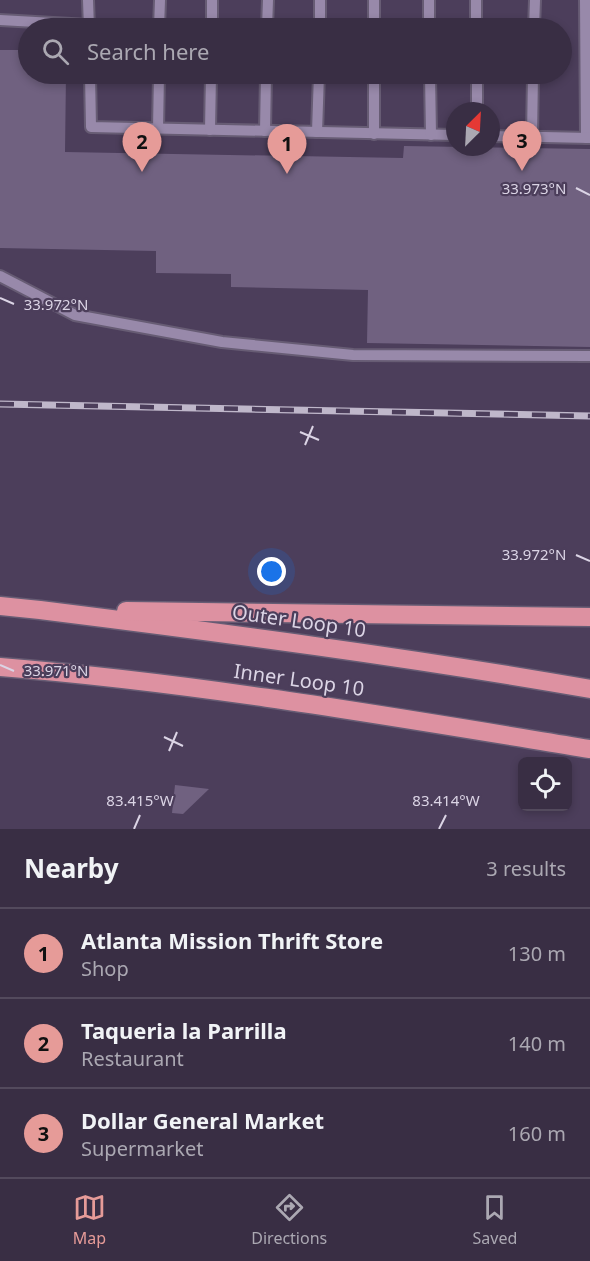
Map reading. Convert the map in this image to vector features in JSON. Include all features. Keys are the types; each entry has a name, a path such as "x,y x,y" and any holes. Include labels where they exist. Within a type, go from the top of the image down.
{"highway":[{"name":"Outer Loop 10","path":"0,606 461,666 590,688"},
{"path":"40,610 590,617"},
{"name":"Inner Loop 10","path":"0,667 65,672 275,698 590,749"}],"lane":[{"path":"88,0 89,18"},
{"path":"159,18 160,0"},
{"path":"212,0 212,18"},
{"path":"267,18 268,0"},
{"path":"320,18 321,0"},
{"path":"374,0 374,18"},
{"path":"429,0 429,18"},
{"path":"476,0 476,18"},
{"path":"534,18 535,0"},
{"path":"500,136 588,138 585,0"},
{"path":"0,21 18,22"},
{"path":"90,84 91,127 446,135"},
{"path":"158,129 159,84"},
{"path":"210,130 211,84"},
{"path":"266,84 266,131"},
{"path":"317,132 319,84"},
{"path":"374,84 374,134"},
{"path":"430,84 431,135"},
{"path":"477,84 477,102"},
{"path":"532,137 533,84"},
{"path":"0,276 75,315 222,342 353,355 590,356"}],"building":[{"path":"0,50 18,50 18,84 66,84 65,152 403,158 404,146 446,147 446,156 500,156 500,148 590,149 590,347 367,343 368,290 231,287 231,274 156,273 156,251 0,248"},
{"path":"175,785 209,789 183,814 172,813"}],"railway":[{"path":"0,404 590,416"}],"place":[{"name":"Dollar General Market","path":"522,171"},
{"name":"Taqueria la Parrilla","path":"142,172"},
{"name":"Atlanta Mission Thrift Store","path":"287,174"}]}
